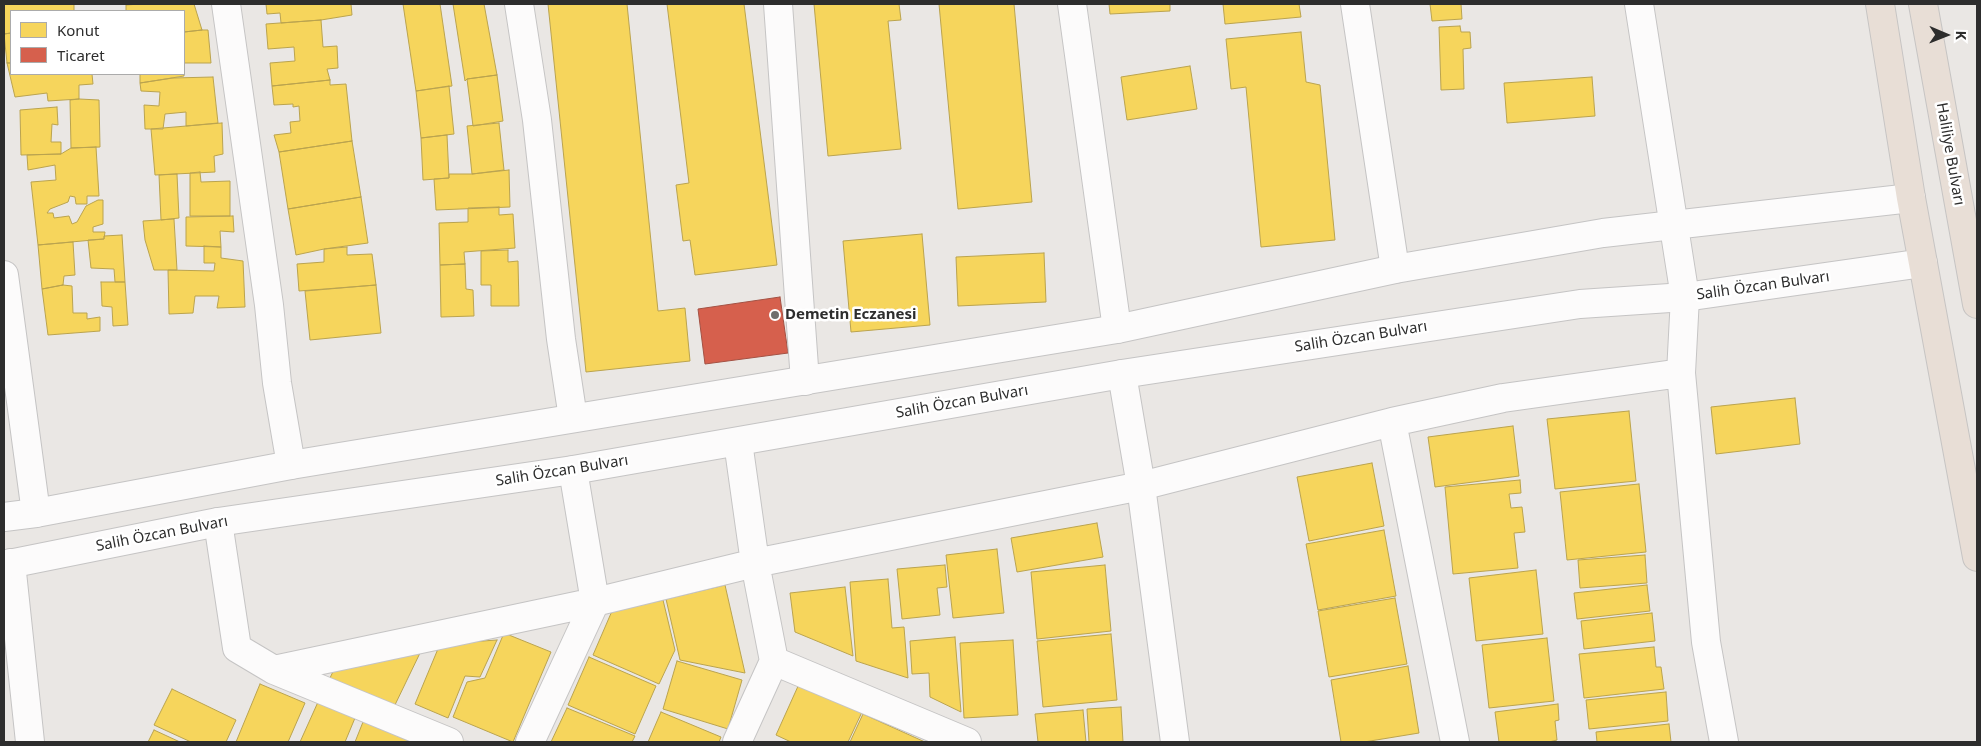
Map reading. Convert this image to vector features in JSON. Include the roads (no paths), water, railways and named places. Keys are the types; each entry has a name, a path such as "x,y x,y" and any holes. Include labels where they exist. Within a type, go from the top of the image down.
{"highway":[{"path":"1880,4 1911,198 1977,557"},
{"name":"Haliliye Bulvarı","path":"1924,4 1977,304"}],"street":[{"path":"226,4 269,304 277,383 291,465"},
{"path":"519,4 537,120 561,339 573,418"},
{"path":"778,4 805,381"},
{"path":"1072,4 1117,329"},
{"path":"1355,4 1395,269"},
{"path":"1639,4 1685,297 1681,373 1706,642 1724,742"},
{"path":"4,517 36,513 291,465 1117,329 1395,269 1602,233 1911,198"},
{"name":"Salih Özcan Bulvarı","path":"8,564 218,522 573,470 1122,374 1580,304 1685,297 1923,263"},
{"path":"4,275 36,513"},
{"path":"274,670 595,602 756,563 1141,486 1392,422 1503,398 1681,373"},
{"path":"1122,374 1141,486 1175,742"},
{"path":"1392,422 1455,742"},
{"path":"737,742 774,661 756,563 738,442"},
{"path":"530,742 595,602 573,470"},
{"path":"218,522 237,648 274,670 449,742"},
{"path":"8,564 30,742"},
{"path":"774,661 953,740"}],"place":[{"name":"Demetin Eczanesi","path":"775,315"}]}
